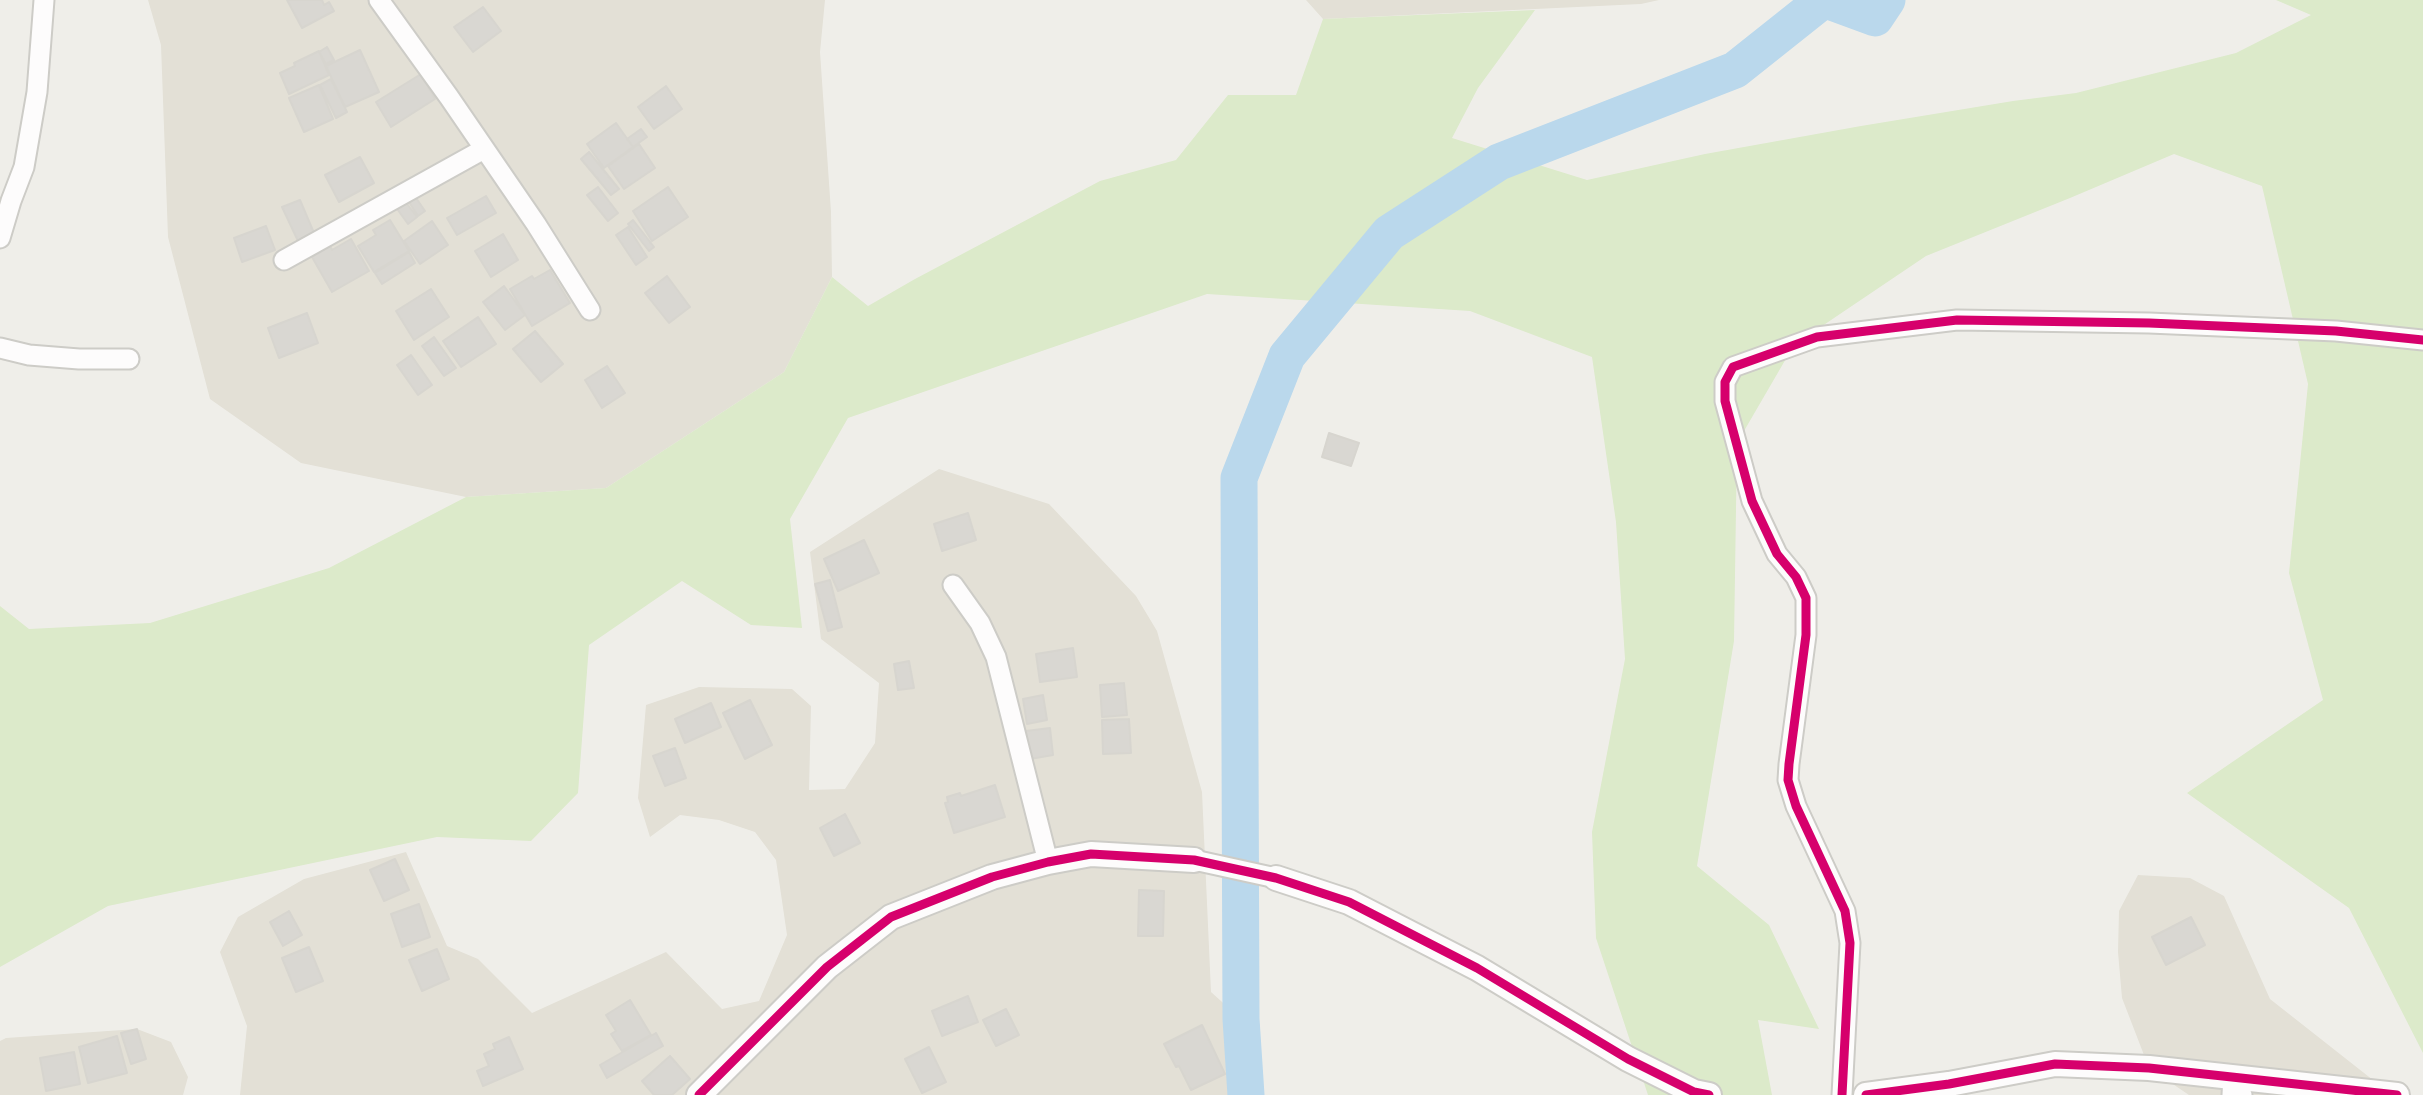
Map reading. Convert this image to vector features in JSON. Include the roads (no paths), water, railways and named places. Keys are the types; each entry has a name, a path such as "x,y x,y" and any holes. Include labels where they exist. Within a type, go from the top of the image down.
{"street":[{"path":"0,238 24,167 37,92 44,0"},
{"path":"379,0 484,149 590,310"},
{"path":"284,260 484,149"},
{"path":"1842,1095 1850,943 1845,911 1796,806 1788,780 1806,635 1806,598 1796,577 1777,554 1752,501 1725,401 1725,382 1733,367 1817,337 1957,320 2149,323 2336,331 2423,340"},
{"path":"0,348 29,355 129,359"},
{"path":"953,585 980,623 996,657 1048,862"},
{"path":"699,1095 827,967 891,917 992,877 1091,853 1194,860 1276,878 1349,902 1477,968 1628,1059 1694,1092 1709,1095"},
{"path":"1866,1095 1949,1084 2055,1064 2103,1064 2236,1089 2397,1095"}],"waterway":[{"path":"1246,1095 1241,1019 1239,478 1287,356 1389,233 1499,162 1735,70 1823,0"},
{"path":"1826,0 1875,18 1887,0"}]}
